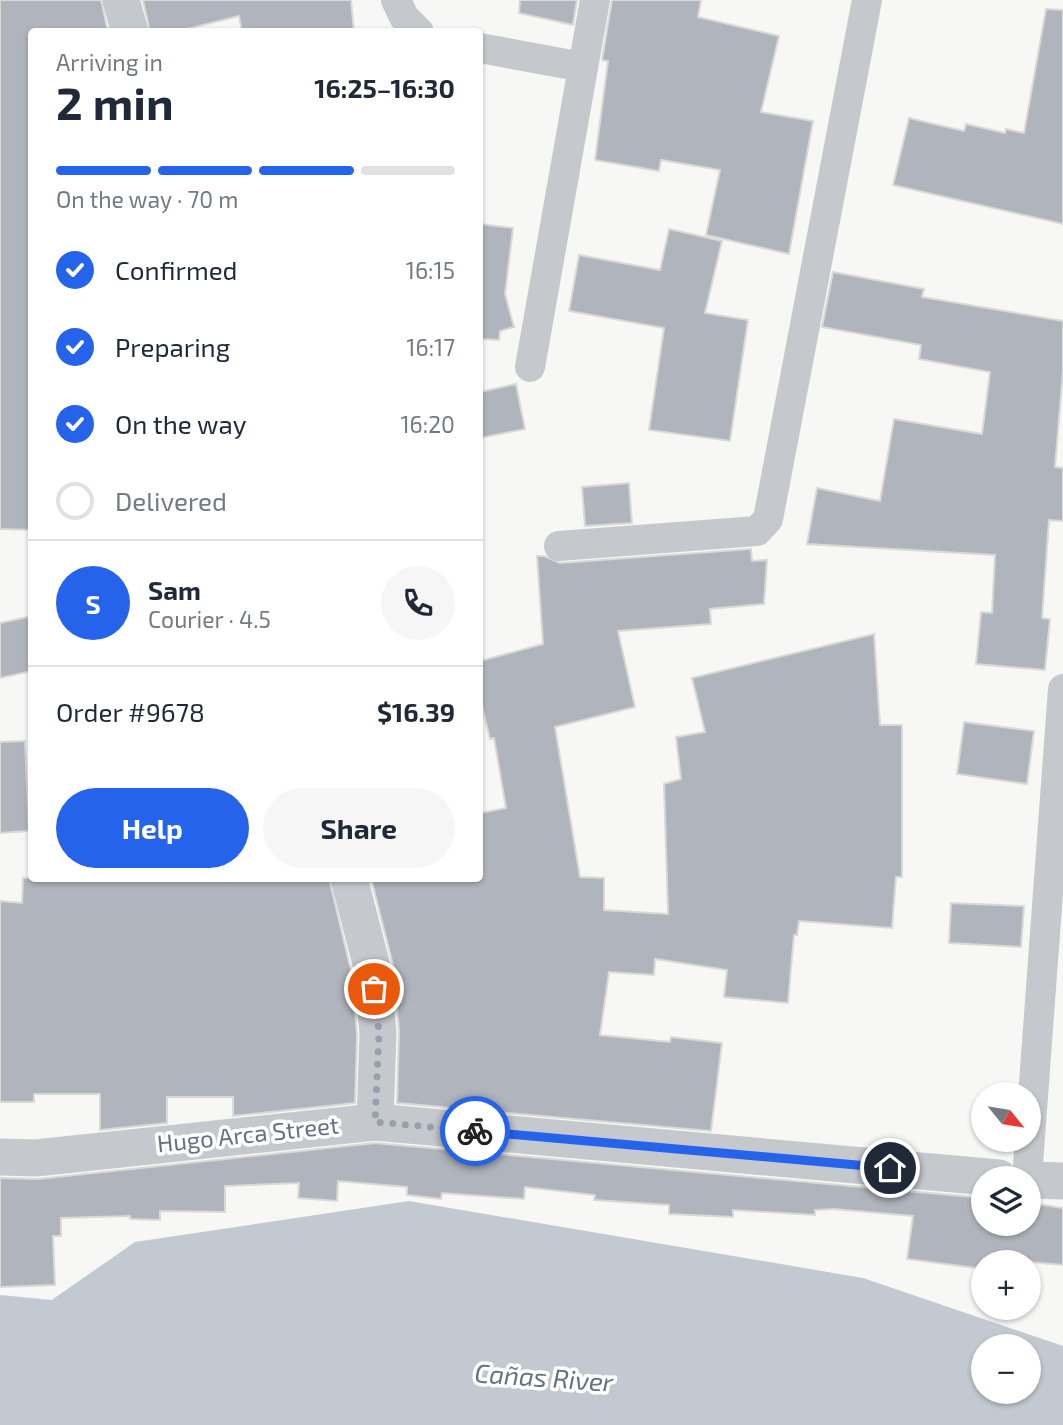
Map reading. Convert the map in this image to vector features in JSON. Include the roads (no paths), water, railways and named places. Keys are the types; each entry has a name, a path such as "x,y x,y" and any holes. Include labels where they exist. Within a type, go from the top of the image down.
{"street":[{"path":"121,0 129,28"},
{"path":"396,0 404,17 415,28"},
{"path":"530,367 595,0"},
{"path":"559,546 757,531 768,519 867,0"},
{"path":"483,49 583,67"},
{"path":"1029,1166 1063,689"},
{"path":"350,882 372,967 379,1033 375,1122"},
{"name":"Hugo Arca Street","path":"0,1157 36,1158 375,1122 971,1175"},
{"path":"1041,1180 1063,1181"}],"water":[{"name":"Cañas River","path":"409,1201 863,1278 971,1315 971,1320 987,1320 1028,1334 971,1334 971,1404 1041,1404 1041,1339 1063,1346 1063,1425 0,1425 0,1343 10,1329 135,1242"}],"waterway":[{"path":"0,1329 102,1339"}]}
